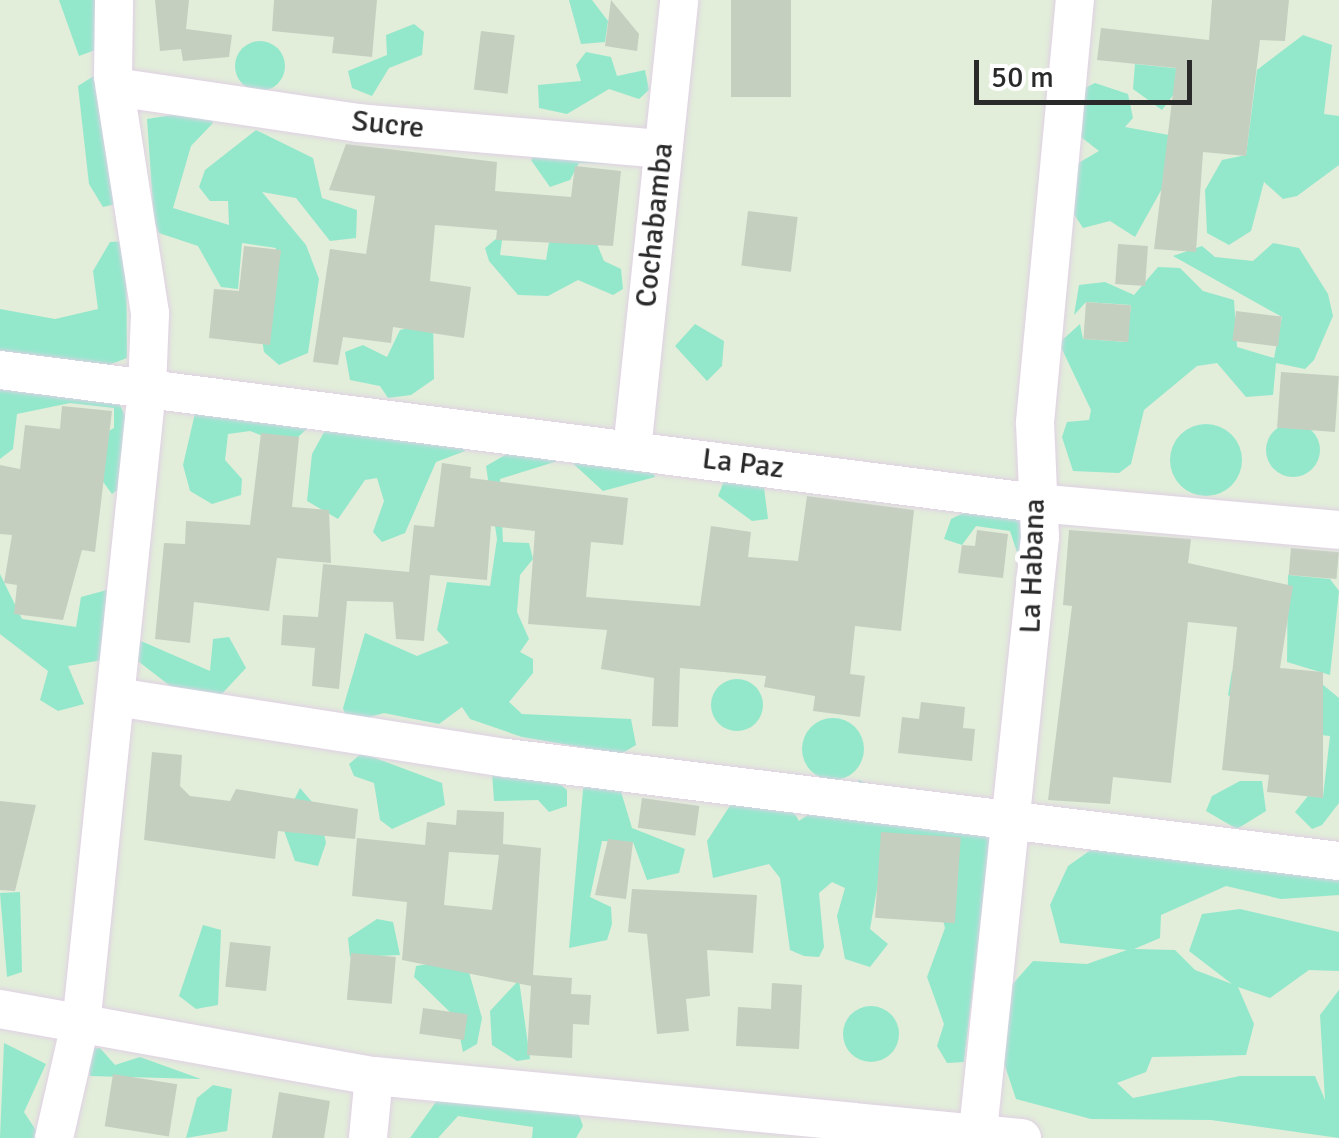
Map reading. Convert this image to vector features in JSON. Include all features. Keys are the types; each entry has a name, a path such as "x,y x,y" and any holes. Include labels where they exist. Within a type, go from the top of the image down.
{"street":[{"path":"54,1138 82,1016 148,388 150,313 114,87 114,0"},
{"name":"Cochabamba","path":"632,450 679,0"},
{"name":"La Habana","path":"978,1131 1014,820 1037,503 1035,422 1075,0"},
{"name":"Sucre","path":"114,87 358,122 662,150"},
{"name":"La Paz","path":"0,370 1037,503 1339,530"},
{"path":"116,696 507,758 1339,861"},
{"path":"0,1008 82,1016 374,1076 810,1127 978,1131 1022,1138"},
{"path":"368,1138 374,1076"}],"shaded area":[{"path":"59,0 108,0 98,49 79,56"},
{"path":"569,0 592,0 608,21 605,42 581,44"},
{"path":"414,24 424,32 422,55 389,68 372,96 352,88 348,71 387,55 386,35"},
{"path":"1303,35 1332,45 1324,114 1339,116 1339,165 1297,196 1283,199 1264,182 1251,231 1229,245 1207,233 1205,190 1222,160 1246,155 1257,70"},
{"path":"260,41 277,49 285,66 277,83 260,91 243,83 235,66 243,49"},
{"path":"586,52 611,57 617,76 645,70 649,90 639,99 609,89 567,114 539,108 538,85 581,81 576,65"},
{"path":"1135,64 1192,70 1162,110 1133,89"},
{"path":"97,74 120,203 103,207 89,184 78,86"},
{"path":"1095,83 1128,94 1133,118 1125,127 1169,135 1164,185 1135,237 1110,221 1083,228 1068,205 1075,165 1099,151 1081,137 1083,89"},
{"path":"209,109 213,123 191,146 173,208 229,225 228,201 210,201 199,187 205,170 256,130 313,158 322,198 357,210 356,238 330,241 296,198 262,192 306,245 319,279 308,353 279,365 264,352 260,326 276,248 242,243 238,289 221,287 198,246 159,233 154,221 147,119"},
{"path":"541,146 636,164 579,163 570,180 550,187 531,160"},
{"path":"503,233 500,255 546,260 549,242 597,244 604,261 621,269 623,289 613,295 578,280 548,296 518,295 489,261 485,248"},
{"path":"126,241 127,358 98,369 0,354 0,309 55,319 98,309 93,271 110,242"},
{"path":"1273,243 1299,248 1328,294 1333,316 1314,360 1305,369 1276,363 1273,395 1246,397 1217,363 1197,366 1144,410 1131,464 1119,473 1073,471 1062,437 1067,422 1089,420 1091,410 1059,343 1080,324 1083,339 1127,342 1131,305 1086,302 1074,315 1079,285 1105,282 1134,295 1158,267 1180,268 1203,291 1234,300 1237,347 1274,358 1282,317 1173,256 1202,246 1215,257 1253,261"},
{"path":"433,322 434,379 411,395 388,398 380,386 350,380 345,352 363,345 387,357 400,330"},
{"path":"695,324 724,341 722,366 707,381 675,346"},
{"path":"21,382 120,405 136,439 129,482 112,494 101,479 100,436 114,428 114,408 70,403 17,414 13,449 0,459 0,390"},
{"path":"196,409 309,427 288,446 250,431 228,434 225,460 242,479 241,495 212,504 190,491 183,465"},
{"path":"1293,423 1312,431 1320,450 1312,469 1293,477 1274,469 1266,450 1274,431"},
{"path":"1206,424 1231,435 1242,460 1231,485 1206,496 1181,485 1170,460 1181,435"},
{"path":"328,425 461,434 465,451 436,462 405,533 382,542 373,532 384,501 377,478 365,480 338,519 307,501 312,454"},
{"path":"530,441 648,459 655,477 603,491 567,458 500,479 503,542 529,543 533,559 520,575 517,612 529,639 520,652 533,659 533,673 509,702 522,714 631,719 636,745 621,754 522,737 470,719 462,707 439,724 384,713 348,723 343,708 365,633 417,656 449,643 437,630 447,582 490,586 497,539 486,466"},
{"path":"763,480 768,519 752,521 718,496 724,481"},
{"path":"977,486 1034,530 1031,550 1017,552 1010,531 976,526 962,545 944,539 951,519 978,506"},
{"path":"0,574 22,619 76,627 81,597 118,587 102,660 68,666 84,704 58,711 40,700 48,671 0,634"},
{"path":"1288,575 1330,579 1339,591 1330,675 1287,662"},
{"path":"229,637 246,668 217,699 178,692 134,658 141,641 210,671 213,639"},
{"path":"1232,671 1322,684 1339,698 1339,803 1322,825 1312,829 1295,812 1308,796 1323,797 1330,736 1275,730 1228,695"},
{"path":"737,679 756,686 763,705 756,724 737,731 718,724 711,705 718,686"},
{"path":"833,718 855,727 864,749 855,771 833,780 811,771 802,749 811,727"},
{"path":"362,753 442,783 445,805 392,829 380,820 374,783 354,776 349,764"},
{"path":"492,772 549,775 567,790 567,806 549,812 538,800 494,801"},
{"path":"615,772 632,828 685,849 679,873 647,880 633,842 602,841 590,897 611,907 612,924 607,940 569,948 586,777"},
{"path":"859,780 991,834 964,1062 947,1063 937,1046 944,1024 927,977 945,928 938,901 882,860 870,929 888,944 870,967 845,959 837,916 845,888 832,882 819,893 824,947 819,957 804,956 790,950 780,878 769,864 713,878 707,841 733,801 787,801 799,821"},
{"path":"1240,781 1262,781 1266,811 1237,829 1206,811 1212,796"},
{"path":"300,788 319,810 326,843 318,866 295,861 282,825"},
{"path":"1095,847 1339,873 1339,895 1281,899 1226,886 1161,915 1160,938 1134,949 1175,950 1195,970 1232,984 1189,951 1202,914 1240,909 1339,932 1339,971 1309,970 1270,998 1238,987 1254,1024 1246,1055 1152,1057 1146,1072 1117,1083 1133,1098 1240,1076 1315,1076 1325,1100 1320,1015 1339,990 1339,1138 1211,1120 1091,1119 1016,1099 1000,1051 1002,996 1033,961 1087,964 1127,950 1060,943 1050,905 1068,866"},
{"path":"20,892 22,972 7,977 0,893"},
{"path":"377,919 393,922 400,955 350,957 348,938"},
{"path":"203,925 221,930 218,1005 196,1009 179,996"},
{"path":"465,958 482,1018 477,1044 463,1052 456,1018 414,977 416,966"},
{"path":"519,980 530,1059 517,1061 492,1045 490,1011"},
{"path":"871,1006 891,1014 899,1034 891,1054 871,1062 851,1054 843,1034 851,1014"},
{"path":"4,1043 46,1064 24,1112 41,1138 0,1138"},
{"path":"100,1048 115,1065 140,1057 201,1079 90,1076 86,1049"},
{"path":"213,1085 232,1089 227,1131 186,1138 197,1098"},
{"path":"438,1099 577,1109 583,1126 576,1138 532,1138 533,1127 458,1116 438,1138 410,1138"}],"building":[{"path":"155,0 189,0 186,29 232,35 229,57 183,61 181,49 160,51"},
{"path":"274,0 377,0 372,57 332,53 334,37 272,31"},
{"path":"611,0 639,34 637,51 605,46"},
{"path":"731,0 791,0 791,97 731,97"},
{"path":"1212,0 1289,0 1285,41 1260,40 1246,156 1203,152 1196,252 1154,249 1176,68 1097,60 1101,28 1209,40"},
{"path":"481,31 515,35 508,94 474,90"},
{"path":"346,144 497,162 495,191 571,197 575,166 621,171 613,246 496,240 497,230 435,225 430,281 471,287 464,338 393,327 391,343 343,337 338,365 313,362 330,249 366,254 375,196 329,190"},
{"path":"748,211 798,217 791,272 741,266"},
{"path":"1118,244 1148,246 1145,286 1115,284"},
{"path":"244,246 281,250 270,345 209,338 214,289 239,291"},
{"path":"1086,302 1131,305 1128,342 1083,339"},
{"path":"1236,311 1282,317 1278,346 1232,341"},
{"path":"1281,372 1339,376 1335,432 1277,428"},
{"path":"62,406 112,411 95,552 82,550 63,620 14,614 17,585 4,583 12,535 0,534 0,465 20,469 25,425 60,429"},
{"path":"261,433 299,437 292,507 329,510 331,563 277,558 269,611 194,602 190,643 155,639 164,543 185,544 186,521 250,525"},
{"path":"442,463 471,467 470,478 628,498 623,545 591,542 586,597 700,606 711,526 751,532 748,557 798,561 807,496 914,510 901,631 855,626 850,674 865,676 860,717 813,711 815,696 764,687 766,676 680,668 678,727 652,726 654,678 601,669 607,630 528,624 535,531 491,526 487,580 430,575 424,641 396,639 393,602 347,601 339,689 312,686 315,648 281,645 283,615 318,617 323,564 409,572 414,525 434,527"},
{"path":"977,530 1008,534 1003,578 958,573 962,545 975,546"},
{"path":"1069,530 1191,539 1188,563 1293,586 1280,668 1323,672 1323,798 1267,792 1269,775 1222,770 1237,627 1188,622 1171,783 1113,777 1110,804 1048,800 1072,606 1063,605"},
{"path":"1291,548 1339,552 1336,579 1289,575"},
{"path":"921,702 965,707 963,728 975,729 972,761 898,753 902,717 919,719"},
{"path":"152,752 182,755 180,786 190,796 230,801 236,789 358,809 355,839 278,831 275,859 144,840"},
{"path":"642,798 699,806 695,836 638,828"},
{"path":"0,801 36,805 15,891 0,890"},
{"path":"457,810 504,812 503,844 541,848 533,975 572,978 571,994 591,995 589,1025 573,1024 572,1058 527,1055 531,986 402,960 407,902 352,896 357,838 425,845 427,822 456,825","holes":["449,852 499,855 492,910 444,905"]},
{"path":"881,832 961,838 955,923 875,918"},
{"path":"608,839 633,842 626,899 595,895"},
{"path":"632,889 757,895 753,953 707,950 710,996 686,999 689,1031 657,1034 647,934 628,932"},
{"path":"230,942 271,946 266,991 225,987"},
{"path":"351,953 396,957 392,1004 347,1000"},
{"path":"772,983 802,985 799,1049 736,1046 738,1007 771,1009"},
{"path":"423,1008 468,1014 464,1040 419,1034"},
{"path":"113,1074 177,1084 169,1137 105,1126"},
{"path":"279,1092 330,1101 324,1138 272,1138"}]}
